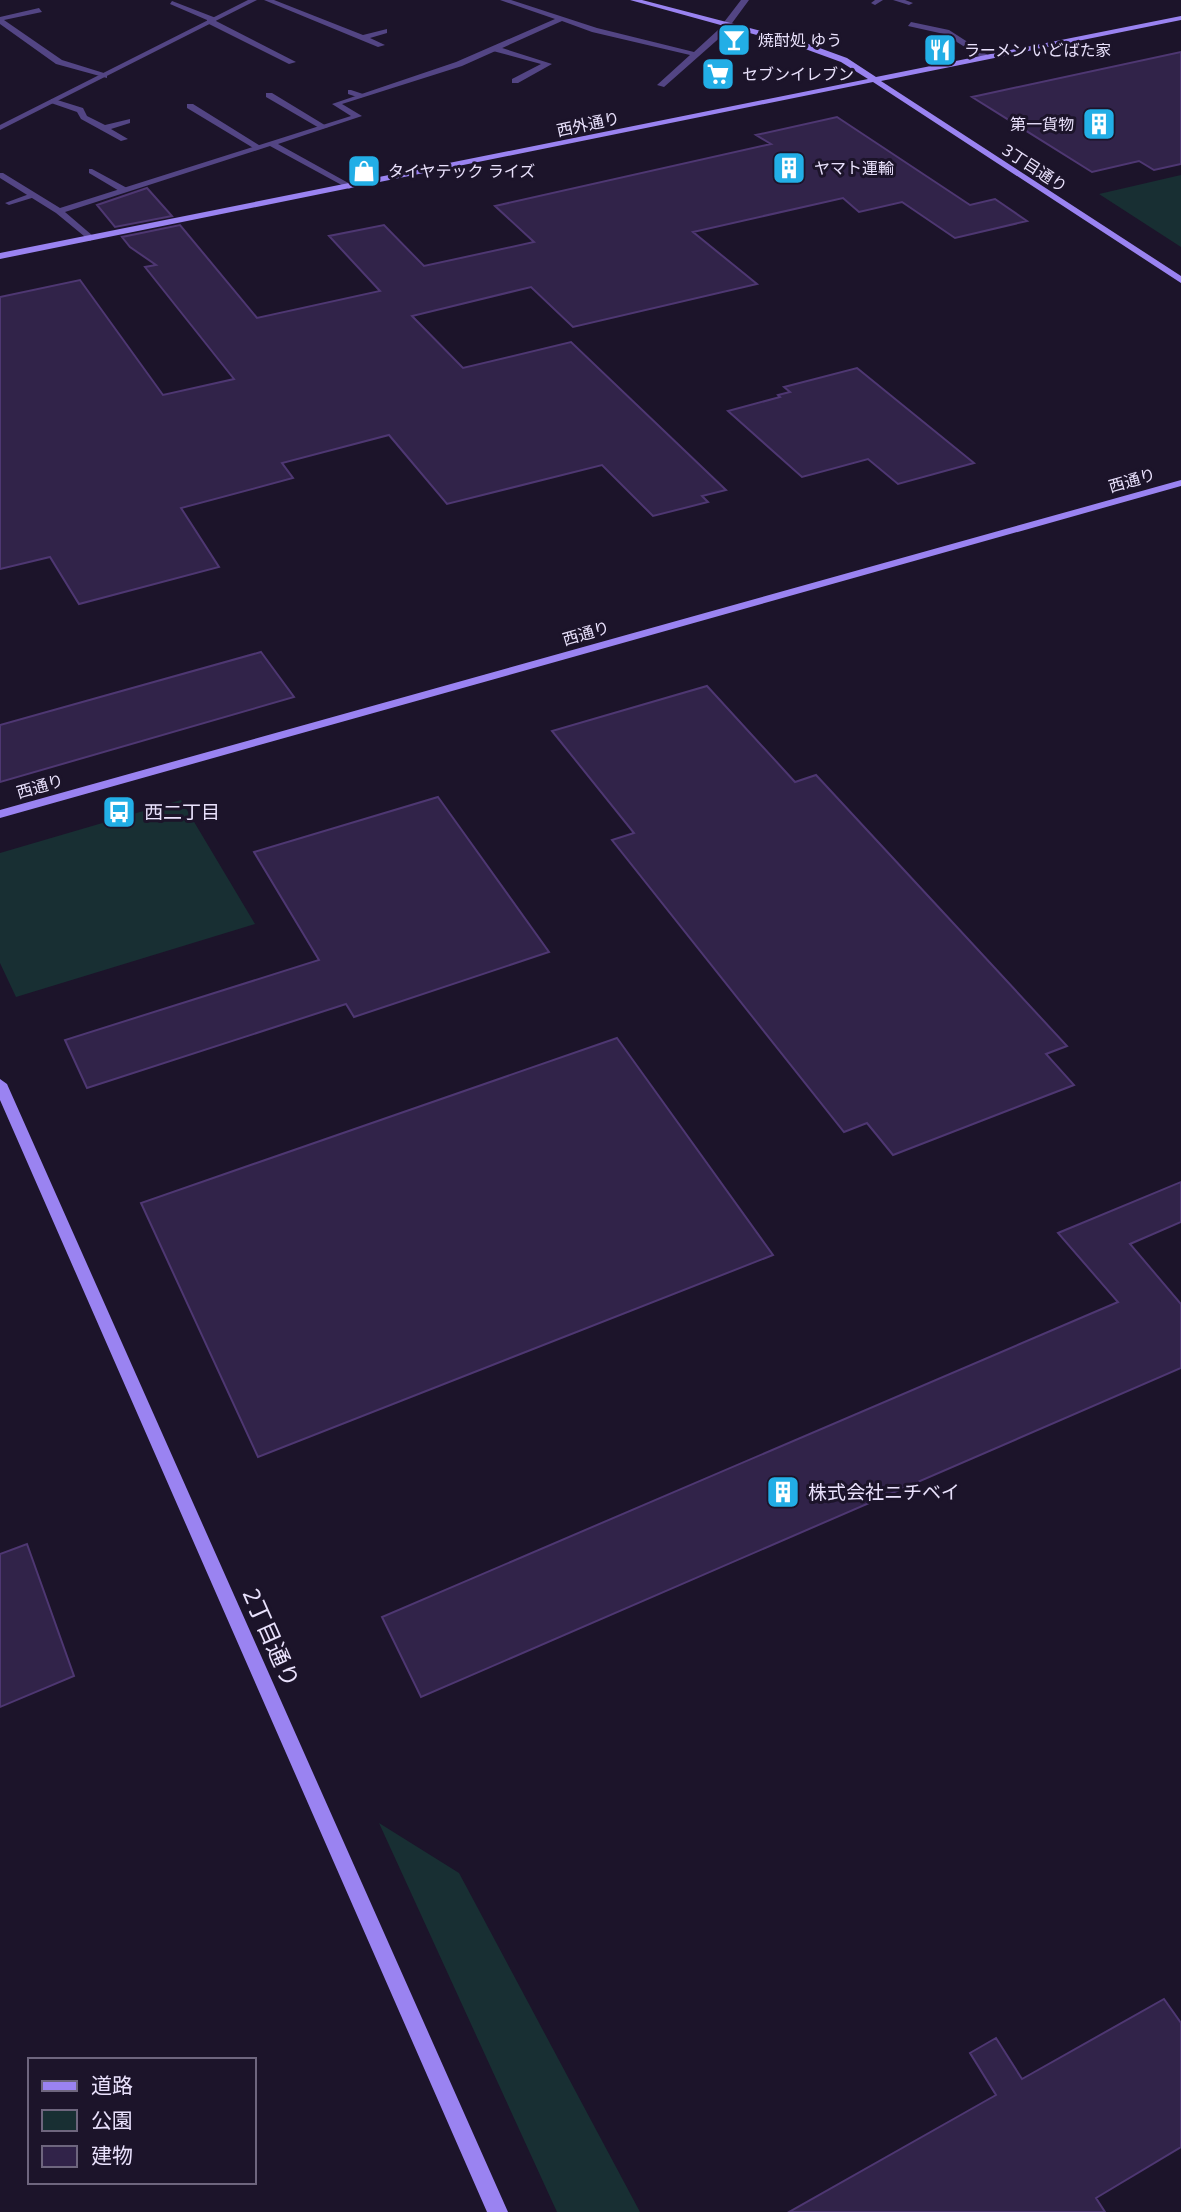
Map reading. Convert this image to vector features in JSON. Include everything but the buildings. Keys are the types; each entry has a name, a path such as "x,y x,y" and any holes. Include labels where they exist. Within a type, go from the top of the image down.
{"street":[{"path":"0,128 253,0"},
{"path":"268,0 381,46"},
{"path":"504,0 595,30 695,54"},
{"name":"3丁目通り","path":"635,0 823,50 844,60 1181,280"},
{"path":"661,85 721,32 745,0"},
{"path":"897,0 909,3"},
{"path":"172,3 292,62"},
{"path":"0,20 38,10"},
{"name":"西外通り","path":"0,256 1181,18"},
{"path":"59,212 358,116 336,104 419,78 561,19"},
{"path":"0,20 59,62 104,76"},
{"path":"911,24 946,32 987,57"},
{"path":"363,38 384,31"},
{"path":"496,48 548,64 519,79 537,81"},
{"path":"410,73 419,78"},
{"path":"351,92 360,96"},
{"path":"269,95 324,127"},
{"path":"54,101 80,110 84,117 124,139"},
{"path":"271,108 284,104"},
{"path":"190,106 258,147"},
{"path":"195,120 208,116"},
{"path":"105,128 127,121"},
{"path":"272,144 349,187"},
{"path":"92,171 124,190"},
{"path":"0,175 59,212 90,238"},
{"path":"9,204 32,195"},
{"name":"西通り","path":"0,814 1181,482"},
{"name":"2丁目通り","path":"0,1084 498,2212"}],"green space":[{"path":"1181,175 1181,247 1099,194"},
{"path":"181,800 255,924 16,997 0,963 0,853"},
{"path":"379,1823 459,1873 640,2212 557,2212"}],"place":[{"name":"焼酎処 ゆう","path":"734,40"},
{"name":"ラーメン いどばた家","path":"940,50"},
{"name":"セブンイレブン","path":"718,74"},
{"name":"第一貨物","path":"1099,124"},
{"name":"ヤマト運輸","path":"789,168"},
{"name":"タイヤテック ライズ","path":"364,171"},
{"name":"西二丁目","path":"119,812"},
{"name":"株式会社ニチベイ","path":"783,1492"}]}
